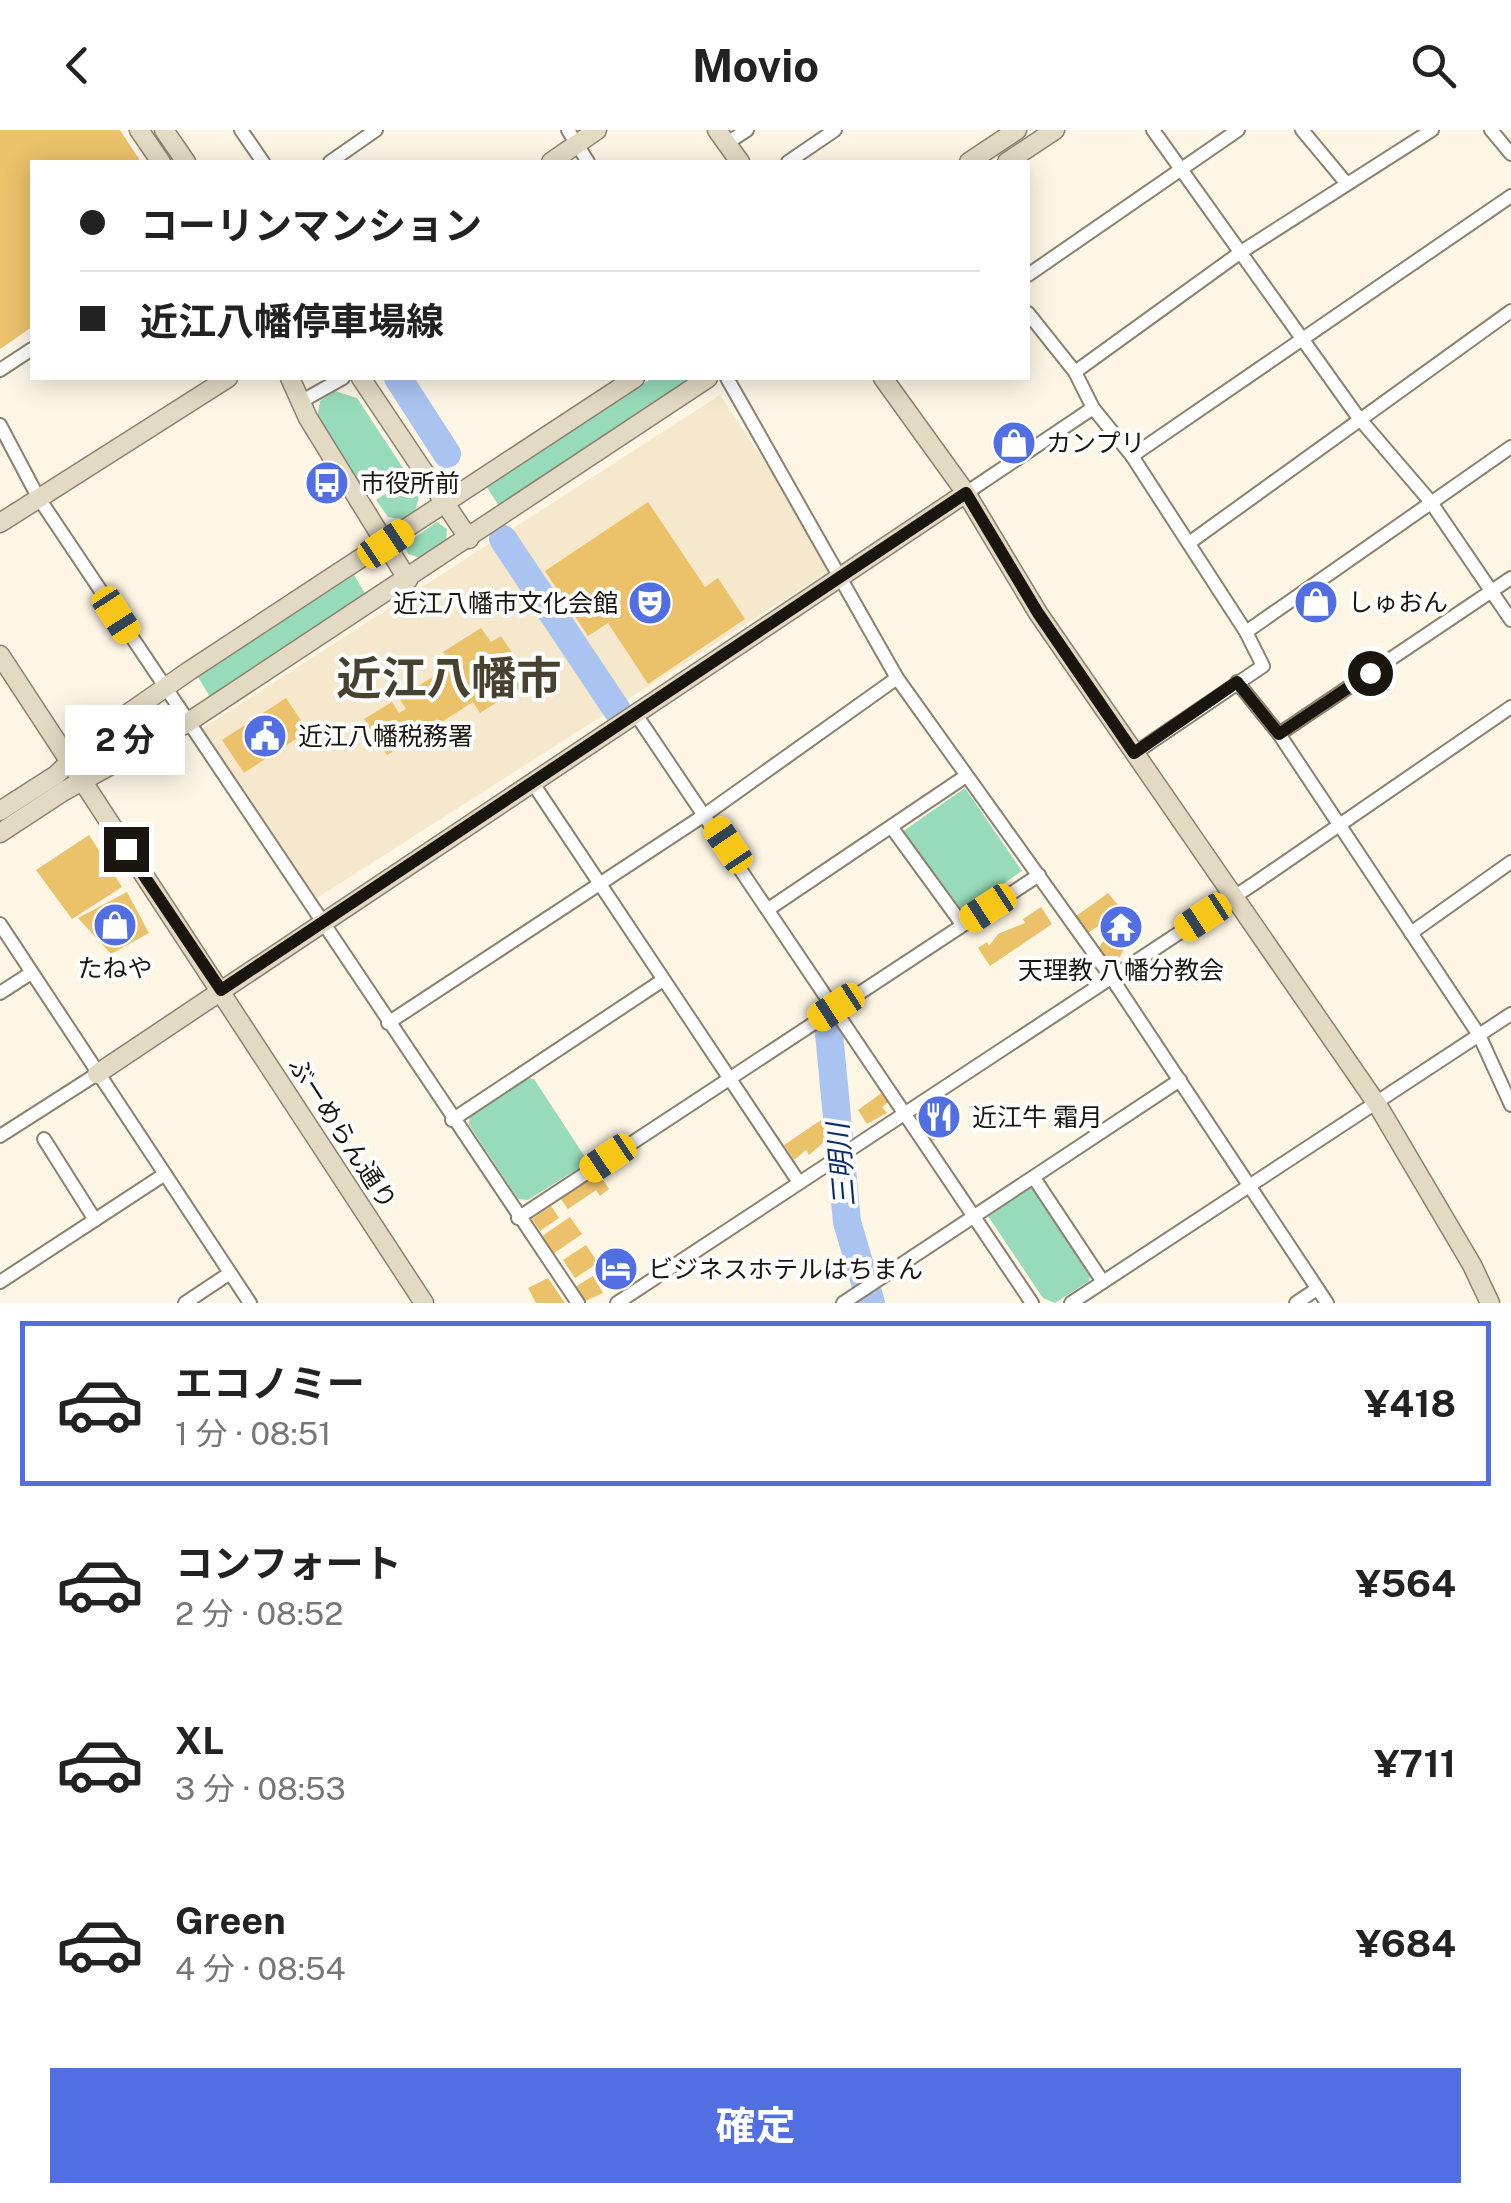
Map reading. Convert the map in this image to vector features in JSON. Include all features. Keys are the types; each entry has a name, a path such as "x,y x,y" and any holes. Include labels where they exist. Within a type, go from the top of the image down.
{"street":[{"path":"139,130 160,160"},
{"path":"241,130 262,160"},
{"path":"333,160 376,130"},
{"path":"553,160 572,138 597,130"},
{"path":"739,160 722,136 747,130"},
{"path":"791,160 835,130"},
{"path":"971,160 1017,130"},
{"path":"1010,160 1055,130"},
{"path":"1153,130 1358,418 1430,501 1511,620"},
{"path":"1030,274 1179,167 1238,130"},
{"path":"1302,130 1347,184"},
{"path":"1075,372 1240,252 1432,130"},
{"path":"1491,130 1511,153"},
{"path":"171,133 185,160"},
{"path":"572,138 587,160"},
{"path":"1132,456 1511,196"},
{"path":"1188,543 1511,311"},
{"path":"1030,316 1075,372 1093,408 1132,456 1246,632 1262,666 1134,753"},
{"path":"0,370 30,349"},
{"path":"0,523 223,380"},
{"path":"291,380 308,418 408,580"},
{"path":"302,401 339,380"},
{"path":"362,380 469,539"},
{"path":"0,811 56,775 68,761 164,688 632,380"},
{"path":"0,833 187,723 705,380"},
{"path":"728,380 897,678 1111,978 1327,1303"},
{"path":"885,380 966,493 1038,613 1377,1104 1472,1265 1490,1303"},
{"path":"0,1136 1093,408"},
{"path":"0,425 38,497 578,1303"},
{"path":"1246,632 1511,447"},
{"path":"1279,734 1511,578"},
{"name":"ぶーめらん通り","path":"0,655 424,1303"},
{"path":"388,1023 706,814 897,678"},
{"path":"1237,682 1279,734 1337,828 1479,1036 1511,1105"},
{"path":"617,1303 1337,828 1511,708"},
{"path":"635,712 1032,1303"},
{"path":"770,908 966,776"},
{"path":"532,782 798,1181"},
{"path":"892,828 962,924"},
{"path":"1411,933 1511,862"},
{"path":"518,1218 1039,875"},
{"path":"0,924 250,1303"},
{"path":"0,992 30,972"},
{"path":"452,1120 663,980"},
{"path":"1071,1303 1511,1014"},
{"path":"842,1303 1180,1080"},
{"path":"44,1139 95,1220"},
{"path":"0,1282 165,1174"},
{"path":"1034,1178 1103,1282"},
{"path":"185,1303 230,1273"},
{"path":"1296,1303 1317,1289"}],"shaded area":[{"path":"720,395 835,567 314,900 197,732"}],"green space":[{"path":"649,380 688,380 499,506 486,486"},
{"path":"335,391 357,398 405,471 367,497 317,418 320,401"},
{"path":"414,475 420,493 415,512 401,519 388,517 376,500"},
{"path":"437,522 447,529 446,541 420,558 408,554 405,544"},
{"path":"354,575 366,595 210,697 198,677"},
{"path":"152,708 163,711 168,724 117,751 108,737"},
{"path":"965,788 1022,871 963,911 902,832"},
{"path":"527,1078 534,1079 585,1157 584,1165 528,1200 518,1199 469,1125 470,1114"},
{"path":"1026,1188 1036,1188 1091,1271 1089,1281 1055,1303 1043,1298 988,1216"}],"building":[{"path":"0,130 120,130 140,160 30,160 30,328 0,349"},
{"name":"近江八幡市文化会館","path":"648,502 705,587 718,578 745,619 648,684 608,623 588,636 545,571"},
{"path":"481,628 491,642 501,636 523,669 513,675 521,687 480,713 473,702 421,735 414,723 407,728 414,738 387,755 364,719 392,702 399,713 406,709 399,698 452,665 443,652"},
{"name":"近江八幡税務署","path":"286,698 308,731 244,773 222,740"},
{"path":"89,835 122,887 72,919 36,870"},
{"name":"たねや","path":"127,892 149,933 111,954 78,918"},
{"name":"天理教 八幡分教会","path":"1108,893 1134,924 1127,930 1132,932 1119,959 1112,962 1102,958 1098,950 1113,923 1111,918 1086,934 1075,917"},
{"path":"1041,907 1052,924 990,966 978,948 987,942 989,946 998,934 1025,923 1023,919"},
{"path":"883,1092 890,1101 882,1107 887,1113 867,1124 858,1110"},
{"name":"近江牛 霜月","path":"943,1094 961,1118 933,1141 917,1116 919,1109"},
{"path":"824,1118 831,1136 809,1155 806,1150 794,1160 784,1145"},
{"path":"598,1172 609,1189 600,1196 596,1190 568,1209 560,1198"},
{"path":"551,1206 559,1218 540,1231 532,1219"},
{"path":"570,1217 582,1234 547,1258 535,1241"},
{"path":"586,1245 598,1263 575,1278 563,1260"},
{"path":"593,1276 603,1293 581,1303 572,1289"},
{"path":"548,1278 565,1303 536,1303 528,1288"}],"waterway":[{"name":"三明川","path":"399,380 447,454"},
{"name":"三明川","path":"503,539 617,710"},
{"name":"三明川","path":"828,1023 847,1222 871,1303"}],"place":[{"name":"カンプリ","path":"1014,443"},
{"name":"市役所前","path":"327,483"},
{"name":"しゅおん","path":"1316,602"},
{"name":"近江八幡市文化会館","path":"650,603"},
{"name":"近江八幡税務署","path":"265,736"},
{"name":"たねや","path":"115,925"},
{"name":"天理教 八幡分教会","path":"1121,927"},
{"name":"近江牛 霜月","path":"939,1117"},
{"name":"ビジネスホテルはちまん","path":"616,1269"}],"district":[{"name":"近江八幡市","path":"449,678"}],"route":[{"path":"126,849 221,990 966,493 1038,613 1134,753 1237,682 1279,734 1370,673"}]}
